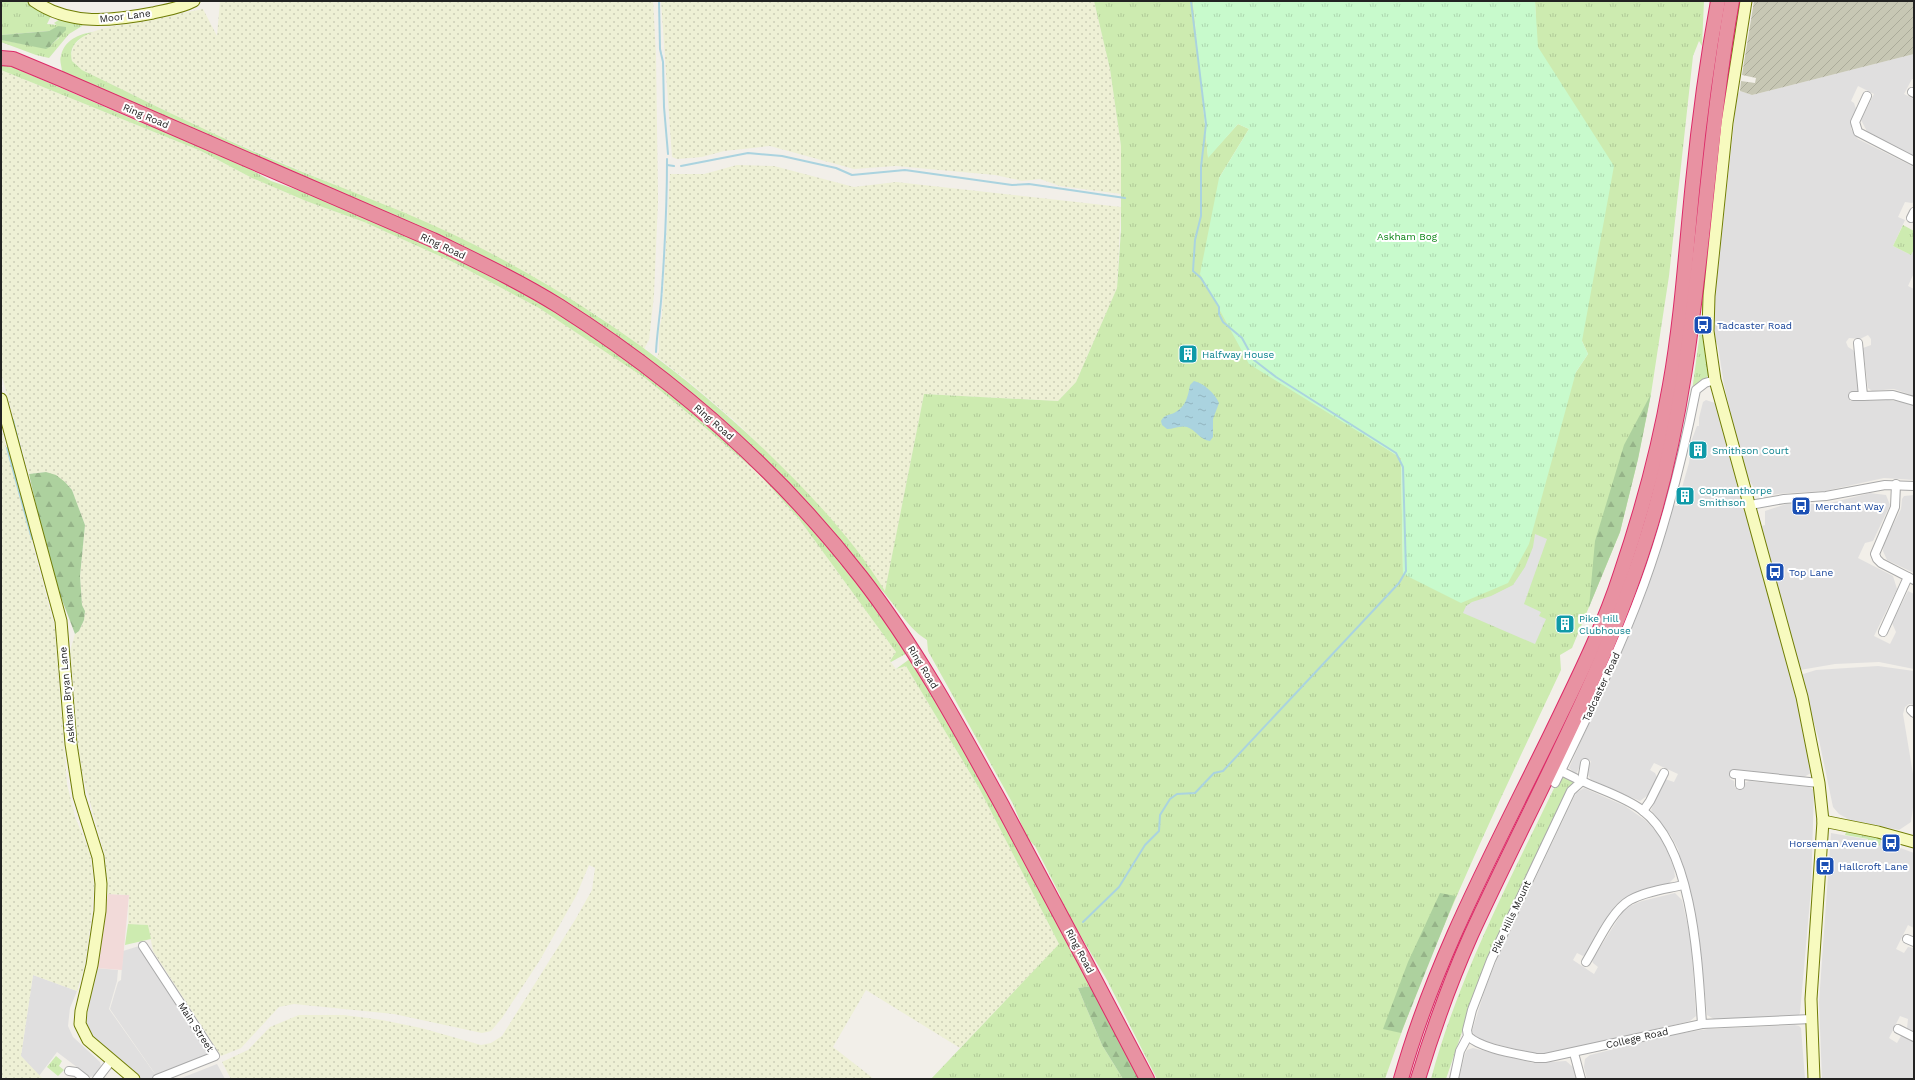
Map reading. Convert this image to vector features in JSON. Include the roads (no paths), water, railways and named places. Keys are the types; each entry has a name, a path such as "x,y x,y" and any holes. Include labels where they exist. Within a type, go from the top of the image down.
{"highway":[{"path":"1708,1 1708,54"},
{"path":"1402,1079 1418,1027 1455,932 1584,665 1618,584 1638,522 1660,435 1677,344 1708,54 1718,1"},
{"path":"1418,1079 1434,1029 1461,960 1592,680 1627,596 1647,539 1671,448 1688,361 1713,127 1732,1"},
{"name":"Ring Road","path":"1,50 7,59 433,240 519,283 557,305 617,344 672,386 725,430 784,487 820,526 863,579 914,652 964,735 1147,1079"}],"street":[{"name":"Moor Lane","path":"34,1 58,14 85,19 105,20 171,9 194,1"},
{"path":"1746,1 1727,123 1709,296 1708,331 1715,380 1802,697 1819,783 1823,821 1811,1019 1814,1079"},
{"path":"1867,96 1855,122 1858,132 1914,161"},
{"path":"1858,343 1863,396"},
{"name":"Tadcaster Road","path":"1555,783 1618,651 1649,570 1673,493 1696,390 1715,380"},
{"path":"1853,396 1893,395 1914,401"},
{"name":"Askham Bryan Lane","path":"1,399 61,621 71,744 79,796 98,858 101,884 100,911 92,965 84,994 80,1024 88,1040 111,1061"},
{"path":"1750,506 1784,499 1826,496 1896,484 1914,486"},
{"path":"1883,632 1911,578 1881,563 1875,554 1895,507 1896,484"},
{"path":"1578,780 1585,763"},
{"path":"1561,771 1643,811 1667,839 1674,852 1683,885 1695,943 1702,1024"},
{"path":"1643,811 1664,773"},
{"path":"1740,785 1737,775 1819,783"},
{"name":"Pike Hills Mount","path":"1454,1079 1460,1051 1468,1036 1467,1030 1472,1010 1490,960 1571,791 1578,780"},
{"path":"1823,821 1878,832 1914,842"},
{"path":"1586,962 1612,919 1624,904 1639,896 1683,885"},
{"name":"Main Street","path":"143,946 215,1056 157,1079"},
{"name":"College Road","path":"1468,1036 1472,1040 1481,1044 1536,1058 1545,1058 1574,1053 1702,1024 1811,1019"},
{"path":"1898,1029 1914,1037"},
{"path":"1574,1053 1581,1079"},
{"path":"97,1079 111,1061 134,1079"},
{"path":"68,1071 76,1072 85,1079"}],"water":[{"path":"1194,381 1209,389 1219,403 1213,419 1213,437 1210,441 1203,439 1187,427 1182,426 1167,429 1162,425 1161,421 1164,418 1178,411 1184,404 1190,385"}],"waterway":[{"path":"659,1 660,49 663,62 664,107 668,154"},
{"path":"1083,922 1119,887 1145,845 1159,831 1160,815 1170,799 1177,794 1195,793 1214,773 1223,771 1399,583 1406,571 1403,467 1396,453 1276,377 1254,360 1242,338 1223,322 1219,314 1219,307 1201,278 1193,271 1195,240 1201,216 1201,167 1206,124 1191,1"},
{"path":"681,166 748,153 782,156 836,168 852,175 905,170 1012,185 1029,184 1125,198"},
{"path":"656,352 664,256 667,159"},
{"path":"667,165 674,166"},
{"path":"13,420 24,465"},
{"path":"7,448 32,539"}],"place":[{"name":"Tadcaster Road","path":"1703,325"},
{"name":"Halfway House","path":"1188,354"},
{"name":"Smithson Court","path":"1698,450"},
{"name":"Copmanthorpe Smithson","path":"1685,496"},
{"name":"Merchant Way","path":"1801,506"},
{"name":"Top Lane","path":"1775,572"},
{"name":"Pike Hill Clubhouse","path":"1565,624"},
{"name":"Horseman Avenue","path":"1891,843"},
{"name":"Hallcroft Lane","path":"1825,866"}],"park label":[{"name":"Askham Bog","path":"1407,236"}]}
